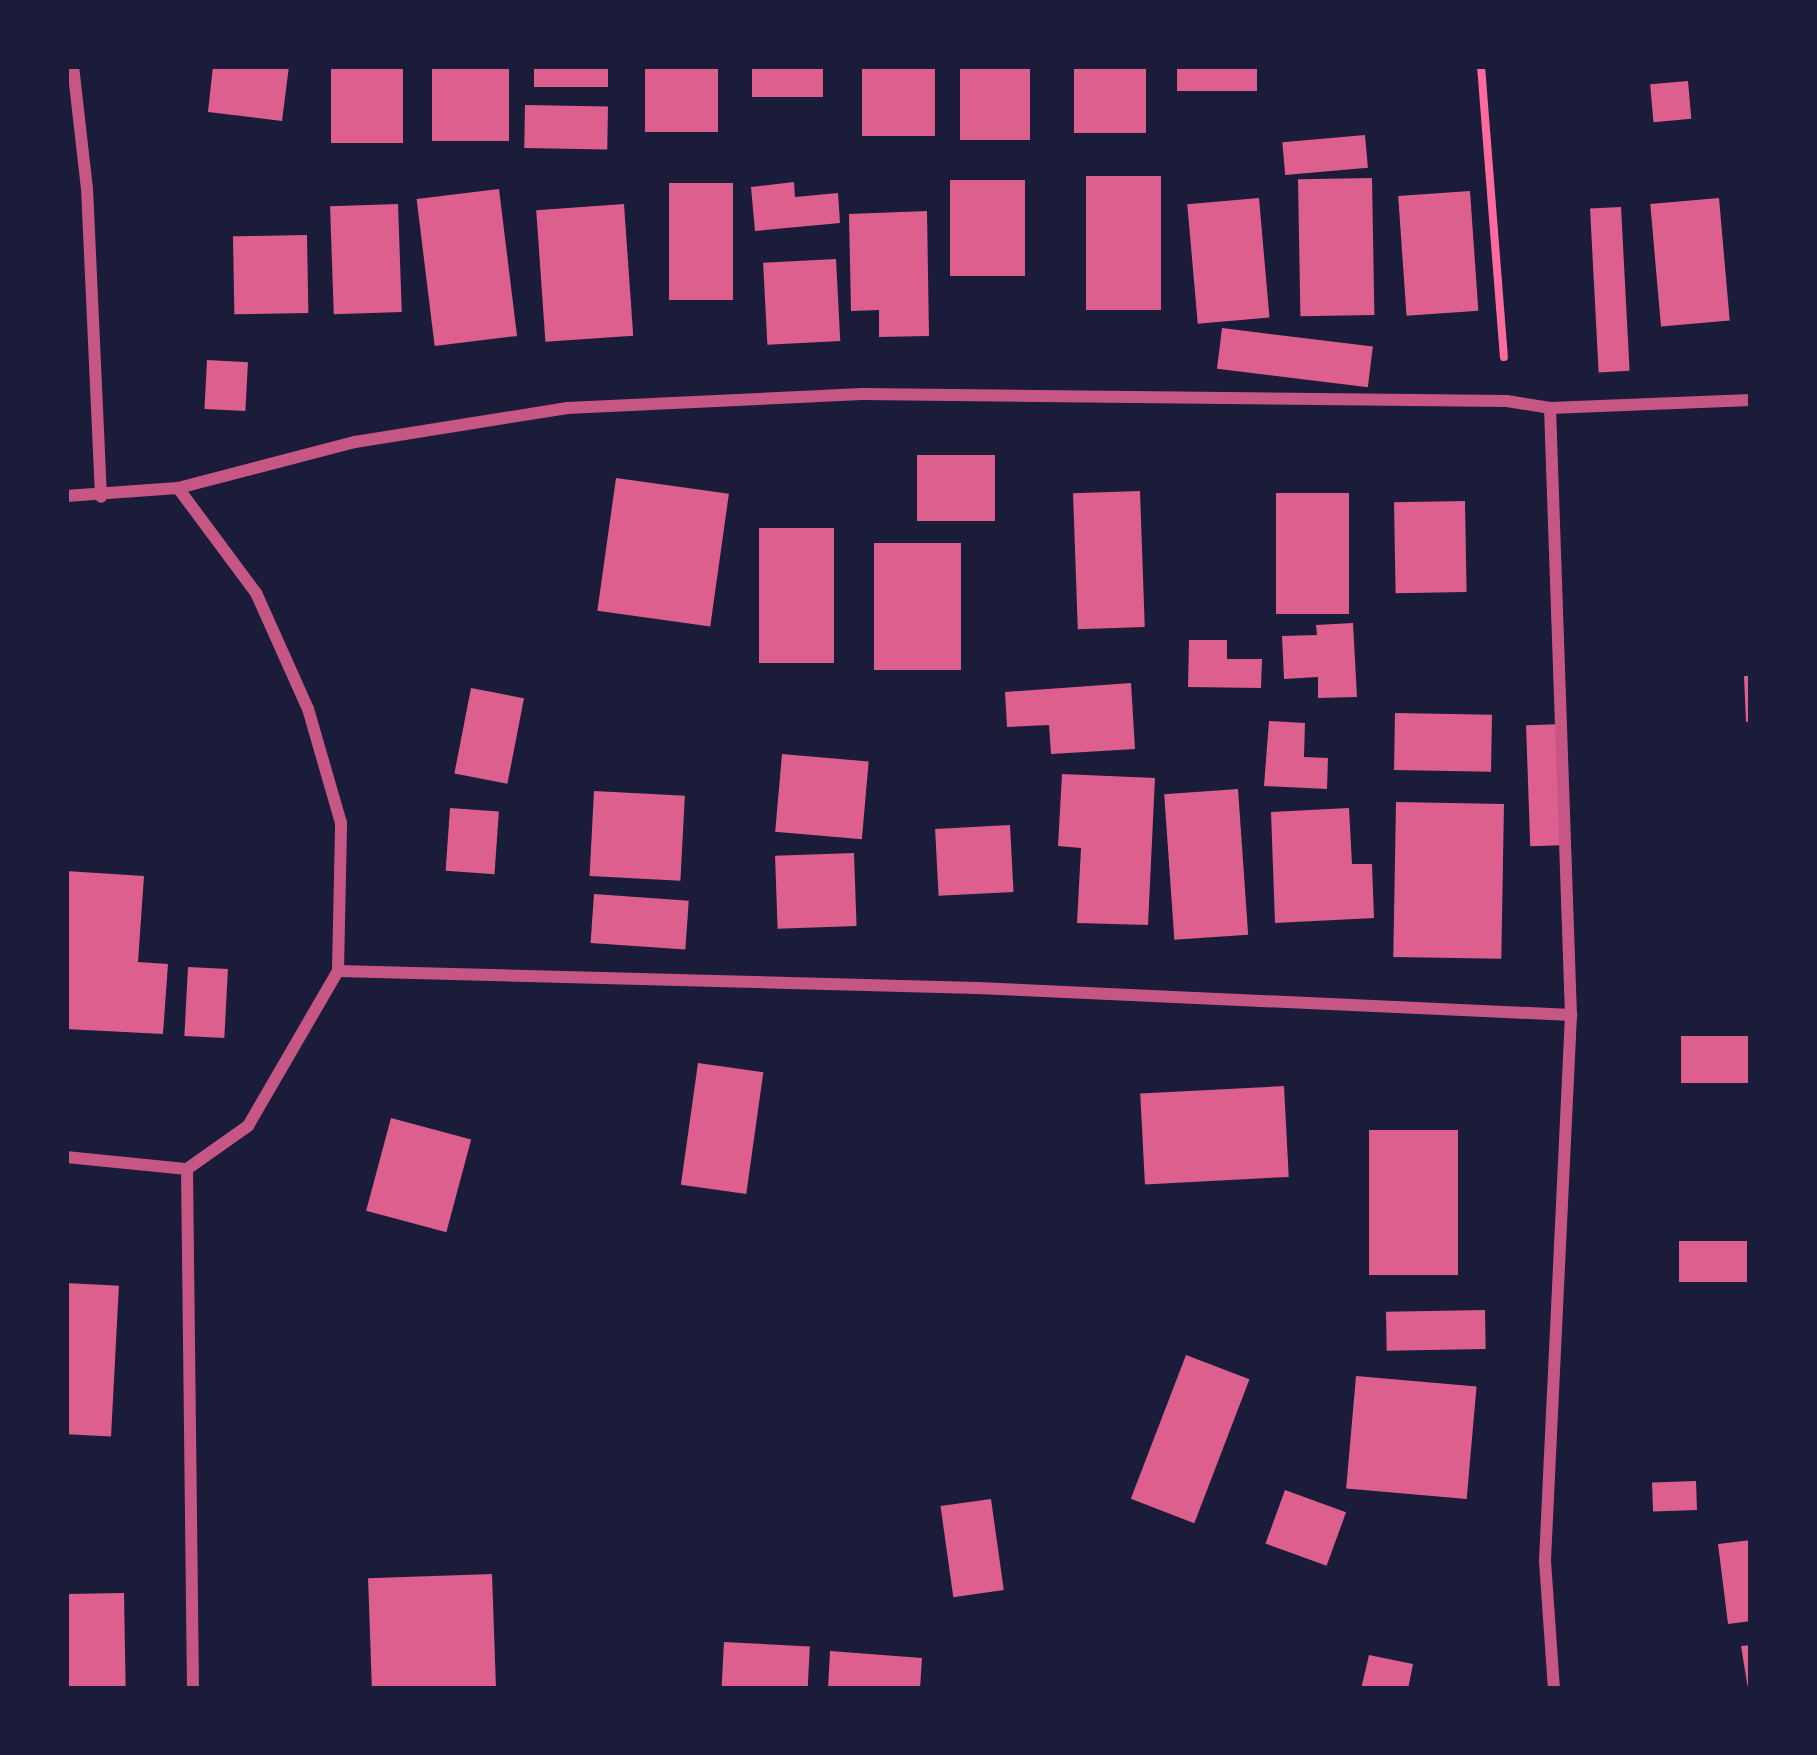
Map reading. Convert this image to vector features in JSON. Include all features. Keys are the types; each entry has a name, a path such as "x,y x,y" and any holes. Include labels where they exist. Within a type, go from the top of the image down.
{"street":[{"path":"73,66 87,188 101,497"},
{"path":"66,496 178,488 355,442 567,408 862,394 1507,401 1550,408 1751,400"},
{"path":"1550,408 1571,1015 1545,1561 1554,1689"},
{"path":"66,1157 187,1169 248,1126 338,971 341,823 308,709 256,593 178,488"},
{"path":"338,971 977,988 1571,1015"},
{"path":"187,1169 193,1689"}],"path":[{"path":"1481,66 1507,401"}],"building":[{"path":"213,66 289,66 282,121 208,112"},
{"path":"331,66 403,66 403,143 331,143"},
{"path":"432,66 509,66 509,141 432,141"},
{"path":"534,66 608,66 608,87 534,87"},
{"path":"645,66 718,66 718,132 645,132"},
{"path":"752,66 823,66 823,97 752,97"},
{"path":"862,66 935,66 935,136 862,136"},
{"path":"960,66 1030,66 1030,140 960,140"},
{"path":"1074,66 1146,66 1146,133 1074,133"},
{"path":"1177,66 1257,66 1257,91 1177,91"},
{"path":"1688,81 1691,119 1653,122 1650,84"},
{"path":"525,105 608,106 607,149 524,148"},
{"path":"1365,135 1368,168 1285,175 1282,142"},
{"path":"1086,176 1161,176 1161,310 1086,310"},
{"path":"1372,178 1374,315 1300,316 1298,179"},
{"path":"950,180 1025,180 1025,276 950,276"},
{"path":"794,182 795,197 838,193 840,223 755,231 751,187"},
{"path":"669,183 733,183 733,300 669,300"},
{"path":"499,189 517,336 435,346 417,199"},
{"path":"1470,191 1478,311 1407,316 1398,196"},
{"path":"1259,198 1269,318 1198,324 1187,204"},
{"path":"1719,198 1730,321 1661,327 1650,204"},
{"path":"398,204 402,312 334,314 330,206"},
{"path":"624,204 633,336 545,342 536,210"},
{"path":"1621,207 1630,371 1599,372 1590,209"},
{"path":"927,211 929,336 879,337 879,310 851,311 849,214"},
{"path":"307,235 308,313 234,314 233,236"},
{"path":"836,259 840,341 767,345 763,263"},
{"path":"1222,328 1373,347 1368,387 1217,369"},
{"path":"207,360 248,362 245,411 204,409"},
{"path":"917,455 995,455 995,521 917,521"},
{"path":"616,478 729,494 710,627 597,611"},
{"path":"1140,491 1145,627 1078,629 1073,493"},
{"path":"1276,493 1349,493 1349,614 1276,614"},
{"path":"1465,501 1467,592 1396,593 1394,502"},
{"path":"759,528 834,528 834,663 759,663"},
{"path":"874,543 961,543 961,670 874,670"},
{"path":"1353,623 1357,697 1318,698 1318,677 1284,679 1282,636 1317,635 1316,625"},
{"path":"1189,640 1227,640 1227,659 1262,659 1261,688 1188,687"},
{"path":"1744,676 1751,676 1751,722 1746,722"},
{"path":"1131,683 1135,749 1051,754 1049,725 1007,727 1005,692"},
{"path":"471,688 524,698 507,784 454,773"},
{"path":"1395,713 1492,715 1491,772 1394,770"},
{"path":"1269,721 1305,723 1304,757 1328,758 1327,789 1264,786"},
{"path":"1564,724 1568,845 1530,846 1526,725"},
{"path":"782,754 869,762 862,839 775,832"},
{"path":"1062,774 1155,778 1148,925 1077,923 1081,848 1058,846"},
{"path":"1238,789 1248,935 1174,940 1164,794"},
{"path":"594,791 685,796 680,881 590,876"},
{"path":"1396,802 1504,804 1501,959 1393,957"},
{"path":"450,808 499,811 494,874 446,871"},
{"path":"1349,808 1352,864 1372,864 1374,918 1275,923 1271,812"},
{"path":"1010,825 1014,892 939,896 935,829"},
{"path":"854,853 857,926 778,929 775,856"},
{"path":"66,871 144,876 138,962 168,964 163,1034 66,1029"},
{"path":"594,894 689,901 685,950 591,943"},
{"path":"188,967 228,969 224,1038 184,1036"},
{"path":"1681,1036 1751,1036 1751,1083 1681,1083"},
{"path":"698,1063 763,1072 746,1194 681,1185"},
{"path":"1284,1086 1289,1177 1145,1184 1140,1094"},
{"path":"391,1118 471,1139 446,1232 366,1211"},
{"path":"1369,1130 1458,1130 1458,1275 1369,1275"},
{"path":"1679,1241 1747,1241 1747,1282 1679,1282"},
{"path":"66,1283 119,1286 111,1437 66,1434"},
{"path":"1485,1310 1486,1349 1387,1351 1386,1312"},
{"path":"1186,1355 1249,1379 1194,1523 1131,1499"},
{"path":"1356,1376 1477,1387 1467,1499 1346,1489"},
{"path":"1696,1481 1697,1510 1653,1512 1652,1483"},
{"path":"1285,1490 1346,1512 1327,1566 1266,1544"},
{"path":"991,1499 1004,1590 953,1597 940,1506"},
{"path":"1751,1540 1751,1621 1728,1624 1718,1544"},
{"path":"492,1574 496,1689 372,1689 368,1578"},
{"path":"124,1593 126,1689 68,1689 66,1594"},
{"path":"724,1642 810,1647 808,1689 722,1689"},
{"path":"1751,1645 1751,1689 1748,1689 1741,1646"},
{"path":"830,1651 922,1658 920,1689 828,1689"},
{"path":"1369,1655 1413,1664 1408,1689 1361,1689"}]}
